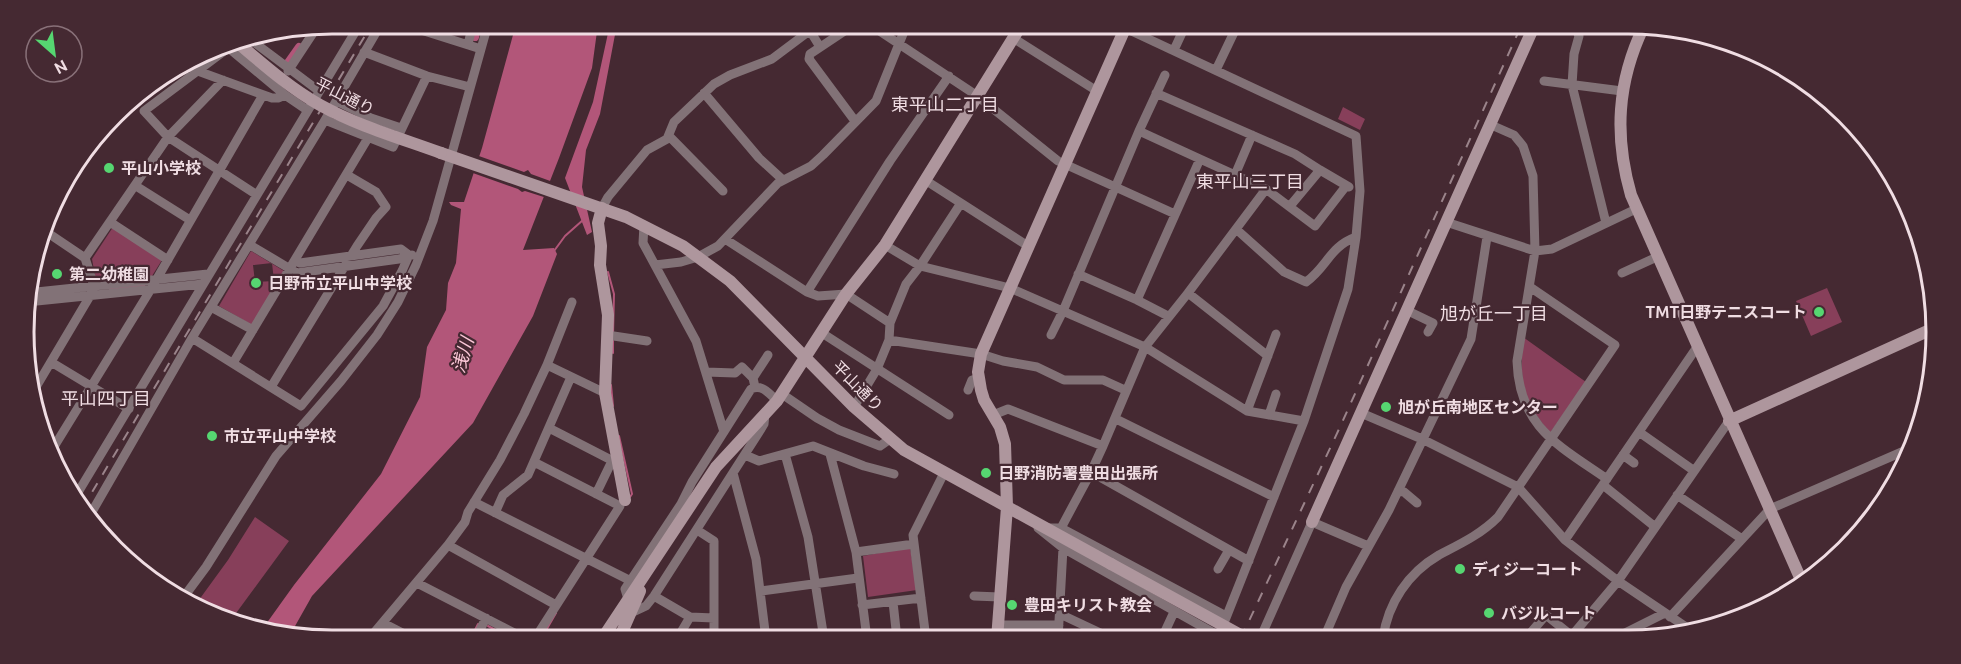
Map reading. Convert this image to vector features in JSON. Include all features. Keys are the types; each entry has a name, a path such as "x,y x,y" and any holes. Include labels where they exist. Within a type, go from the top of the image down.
{"street":[{"path":"80,489 354,34"},
{"path":"93,509 192,338 375,34"},
{"path":"442,34 481,49"},
{"path":"468,44 470,34"},
{"path":"187,592 206,567 276,456 341,381 381,330 398,302 433,221 449,155 485,34"},
{"path":"540,630 588,561 622,503 605,393 611,336 601,273 597,206 608,197 647,150 669,136 674,122 704,93 722,79 772,59 805,34"},
{"path":"812,34 820,47"},
{"path":"840,34 810,54 809,59 855,121"},
{"path":"884,34 976,94 1064,165 1175,214"},
{"path":"655,265 681,262 713,249 783,180 811,166 879,96 903,34"},
{"path":"608,630 716,467 779,397 846,294 885,245 976,94 1016,34"},
{"path":"998,630 1007,507 1005,444 1000,427 984,400 979,378 981,354 1122,34"},
{"path":"1142,34 1356,136 1360,191 1348,289 1304,421 1221,630"},
{"path":"1174,50 1181,34"},
{"path":"1216,70 1233,34"},
{"path":"1264,630 1530,34"},
{"path":"1578,34 1572,85 1606,223"},
{"path":"288,70 312,35"},
{"path":"1640,35 1630,60 1622,91 1620,137 1623,168 1636,209 1799,575"},
{"path":"1013,38 1097,92"},
{"path":"257,45 319,91"},
{"name":"平山通り","path":"238,49 317,103 368,127 597,206 644,225 698,257 730,282 890,439 944,473 1231,630"},
{"path":"237,50 285,95 307,110"},
{"path":"364,52 427,76 470,87"},
{"path":"212,60 144,111 168,137 257,195"},
{"path":"193,69 263,95 276,98 285,95"},
{"path":"1051,335 1165,75"},
{"path":"325,120 393,147 427,76"},
{"path":"807,291 890,161 949,76"},
{"path":"86,258 168,137 223,80"},
{"path":"1544,81 1622,91"},
{"path":"704,93 759,158 783,180"},
{"path":"1156,93 1295,154 1346,186 1360,191"},
{"path":"56,443 152,289 263,95"},
{"path":"336,101 371,118 401,128"},
{"path":"1489,124 1514,135 1523,146 1533,176 1535,251 1516,361 1517,376 1529,413 1551,440 1605,482 1654,526"},
{"path":"1139,131 1266,189 1315,226 1346,186"},
{"path":"1235,175 1252,135"},
{"path":"669,136 723,191"},
{"path":"233,363 368,138"},
{"path":"1137,300 1200,159"},
{"path":"1290,206 1320,170"},
{"path":"271,387 376,218 386,207 376,192 347,175"},
{"path":"926,180 1028,246"},
{"path":"136,186 190,220"},
{"path":"1061,528 1116,419 1125,390 1144,347 1188,293 1266,189"},
{"path":"854,406 877,369 889,340 890,322 906,284 961,203"},
{"path":"1446,222 1535,251 1552,249 1636,209"},
{"path":"110,222 168,260"},
{"path":"644,225 643,243 691,331 706,372 723,432"},
{"path":"1236,229 1284,272 1306,282 1317,274 1331,253 1343,242 1356,237"},
{"path":"39,382 94,286 86,258 51,235"},
{"path":"1326,630 1329,613 1346,587 1398,490 1471,339 1487,237"},
{"path":"725,239 807,291 818,296 846,294 890,322"},
{"path":"250,245 293,265 297,273 420,254"},
{"path":"885,245 920,266 1010,288 1144,347 1247,411 1304,421"},
{"path":"293,265 401,249 409,255"},
{"path":"192,338 301,406 382,306 409,255"},
{"path":"1622,273 1657,257"},
{"path":"37,295 40,292 208,274"},
{"path":"1078,274 1168,316"},
{"path":"36,301 202,284"},
{"path":"1385,630 1389,612 1409,579 1427,563 1489,526 1505,508 1615,345 1530,287"},
{"path":"1188,293 1268,356"},
{"path":"377,630 465,522 474,502 512,437 547,365 572,302"},
{"path":"211,307 253,330"},
{"path":"1406,310 1433,323 1428,333"},
{"path":"822,333 949,415"},
{"path":"1247,411 1276,334"},
{"path":"1577,630 1618,581 1729,421 1926,335"},
{"path":"611,336 647,341"},
{"path":"889,340 981,354 1003,361 1037,367 1064,380 1103,380 1125,390"},
{"path":"1565,540 1696,347"},
{"path":"628,599 625,589 681,504 751,389 768,355"},
{"path":"51,362 129,409"},
{"path":"547,365 605,393"},
{"path":"706,372 735,373 742,368 754,383 839,430 880,446 890,439"},
{"path":"495,513 504,495 528,476 571,376"},
{"path":"968,390 972,380 979,378"},
{"path":"1269,415 1276,394"},
{"path":"993,415 1008,409 1102,446"},
{"path":"1360,413 1422,439 1518,487 1565,540 1618,581 1682,625"},
{"path":"631,613 646,606 654,596 745,455 764,423 765,414"},
{"path":"1116,419 1274,497"},
{"path":"549,428 615,462"},
{"path":"1639,432 1693,470"},
{"path":"745,455 759,461 813,446 864,466 894,474"},
{"path":"1634,630 1667,615 1770,509 1901,452"},
{"path":"785,454 808,537 823,630"},
{"path":"830,454 856,552 866,630"},
{"path":"1623,455 1634,463"},
{"path":"534,462 596,494 622,503"},
{"path":"596,494 615,462"},
{"path":"1091,472 1249,561"},
{"path":"733,473 754,548 765,630"},
{"path":"925,630 913,535 944,473"},
{"path":"1398,490 1417,503"},
{"path":"1677,495 1742,539"},
{"path":"474,502 631,581"},
{"path":"1030,520 1064,548 1206,630"},
{"path":"1312,522 1368,546"},
{"path":"1043,527 1061,528 1226,616"},
{"path":"697,530 714,541 714,630"},
{"path":"856,552 914,544"},
{"path":"448,545 556,605"},
{"path":"1059,630 1064,548"},
{"path":"1218,569 1229,550"},
{"path":"623,630 650,565"},
{"path":"1128,585 1136,569"},
{"path":"761,591 858,578"},
{"path":"417,583 509,630"},
{"path":"654,596 690,617 714,618"},
{"path":"974,596 1000,597"},
{"path":"862,605 921,598"},
{"path":"893,602 896,630"},
{"path":"1166,630 1174,612"},
{"path":"1060,614 1086,630"},
{"path":"1533,630 1546,615 1563,630"},
{"path":"682,630 690,617"},
{"path":"481,630 486,618"},
{"path":"383,623 397,630"},
{"path":"998,625 1059,625"}],"shaded area":[{"path":"1343,107 1365,119 1360,130 1338,119"},
{"path":"113,227 162,260 152,276 96,281 92,259"},
{"path":"251,251 271,263 253,265 255,282 274,281 272,264 284,271 252,325 219,306"},
{"name":"TMT日野テニスコート","path":"1827,288 1842,322 1811,336 1796,301"},
{"path":"1523,337 1586,382 1550,433 1533,410 1524,389"},
{"path":"255,517 289,541 236,614 200,599"},
{"path":"910,547 917,590 868,597 863,556"}],"water":[{"name":"浅川","path":"513,34 597,34 592,68 523,250 554,248 557,254 533,316 473,423 312,596 294,627 267,622 381,474 420,397 427,347 446,310 448,283 456,263 461,209 449,202 464,202 482,148"},
{"path":"608,34 615,34 600,114 586,150 582,187 592,232 587,235 565,178 593,102"}],"pier":[{"path":"476,155 524,172 528,170 531,174 553,182 547,198 522,192 470,172"}],"waterway":[{"path":"287,64 299,47"},
{"path":"554,251 565,236 583,220"},
{"path":"608,272 614,294 613,335"},
{"path":"113,289 141,286"},
{"path":"613,340 613,353"},
{"path":"611,385 613,406"},
{"path":"619,436 632,494 630,497"},
{"path":"546,630 556,613"},
{"path":"475,630 478,624"},
{"path":"488,626 495,630"}],"railway":[{"path":"87,500 366,34"},
{"path":"1245,630 1340,427 1517,34"}],"place":[{"name":"平山小学校","path":"109,168"},
{"name":"第二幼稚園","path":"57,274"},
{"name":"日野市立平山中学校","path":"256,283"},
{"name":"TMT日野テニスコート","path":"1819,312"},
{"name":"旭が丘南地区センター","path":"1386,407"},
{"name":"市立平山中学校","path":"212,436"},
{"name":"日野消防署豊田出張所","path":"986,473"},
{"name":"ディジーコート","path":"1460,569"},
{"name":"豊田キリスト教会","path":"1012,605"},
{"name":"バジルコート","path":"1489,613"}],"district":[{"name":"東平山二丁目","path":"945,105"},
{"name":"東平山三丁目","path":"1250,182"},
{"name":"旭が丘一丁目","path":"1494,314"},
{"name":"平山四丁目","path":"106,399"}]}
